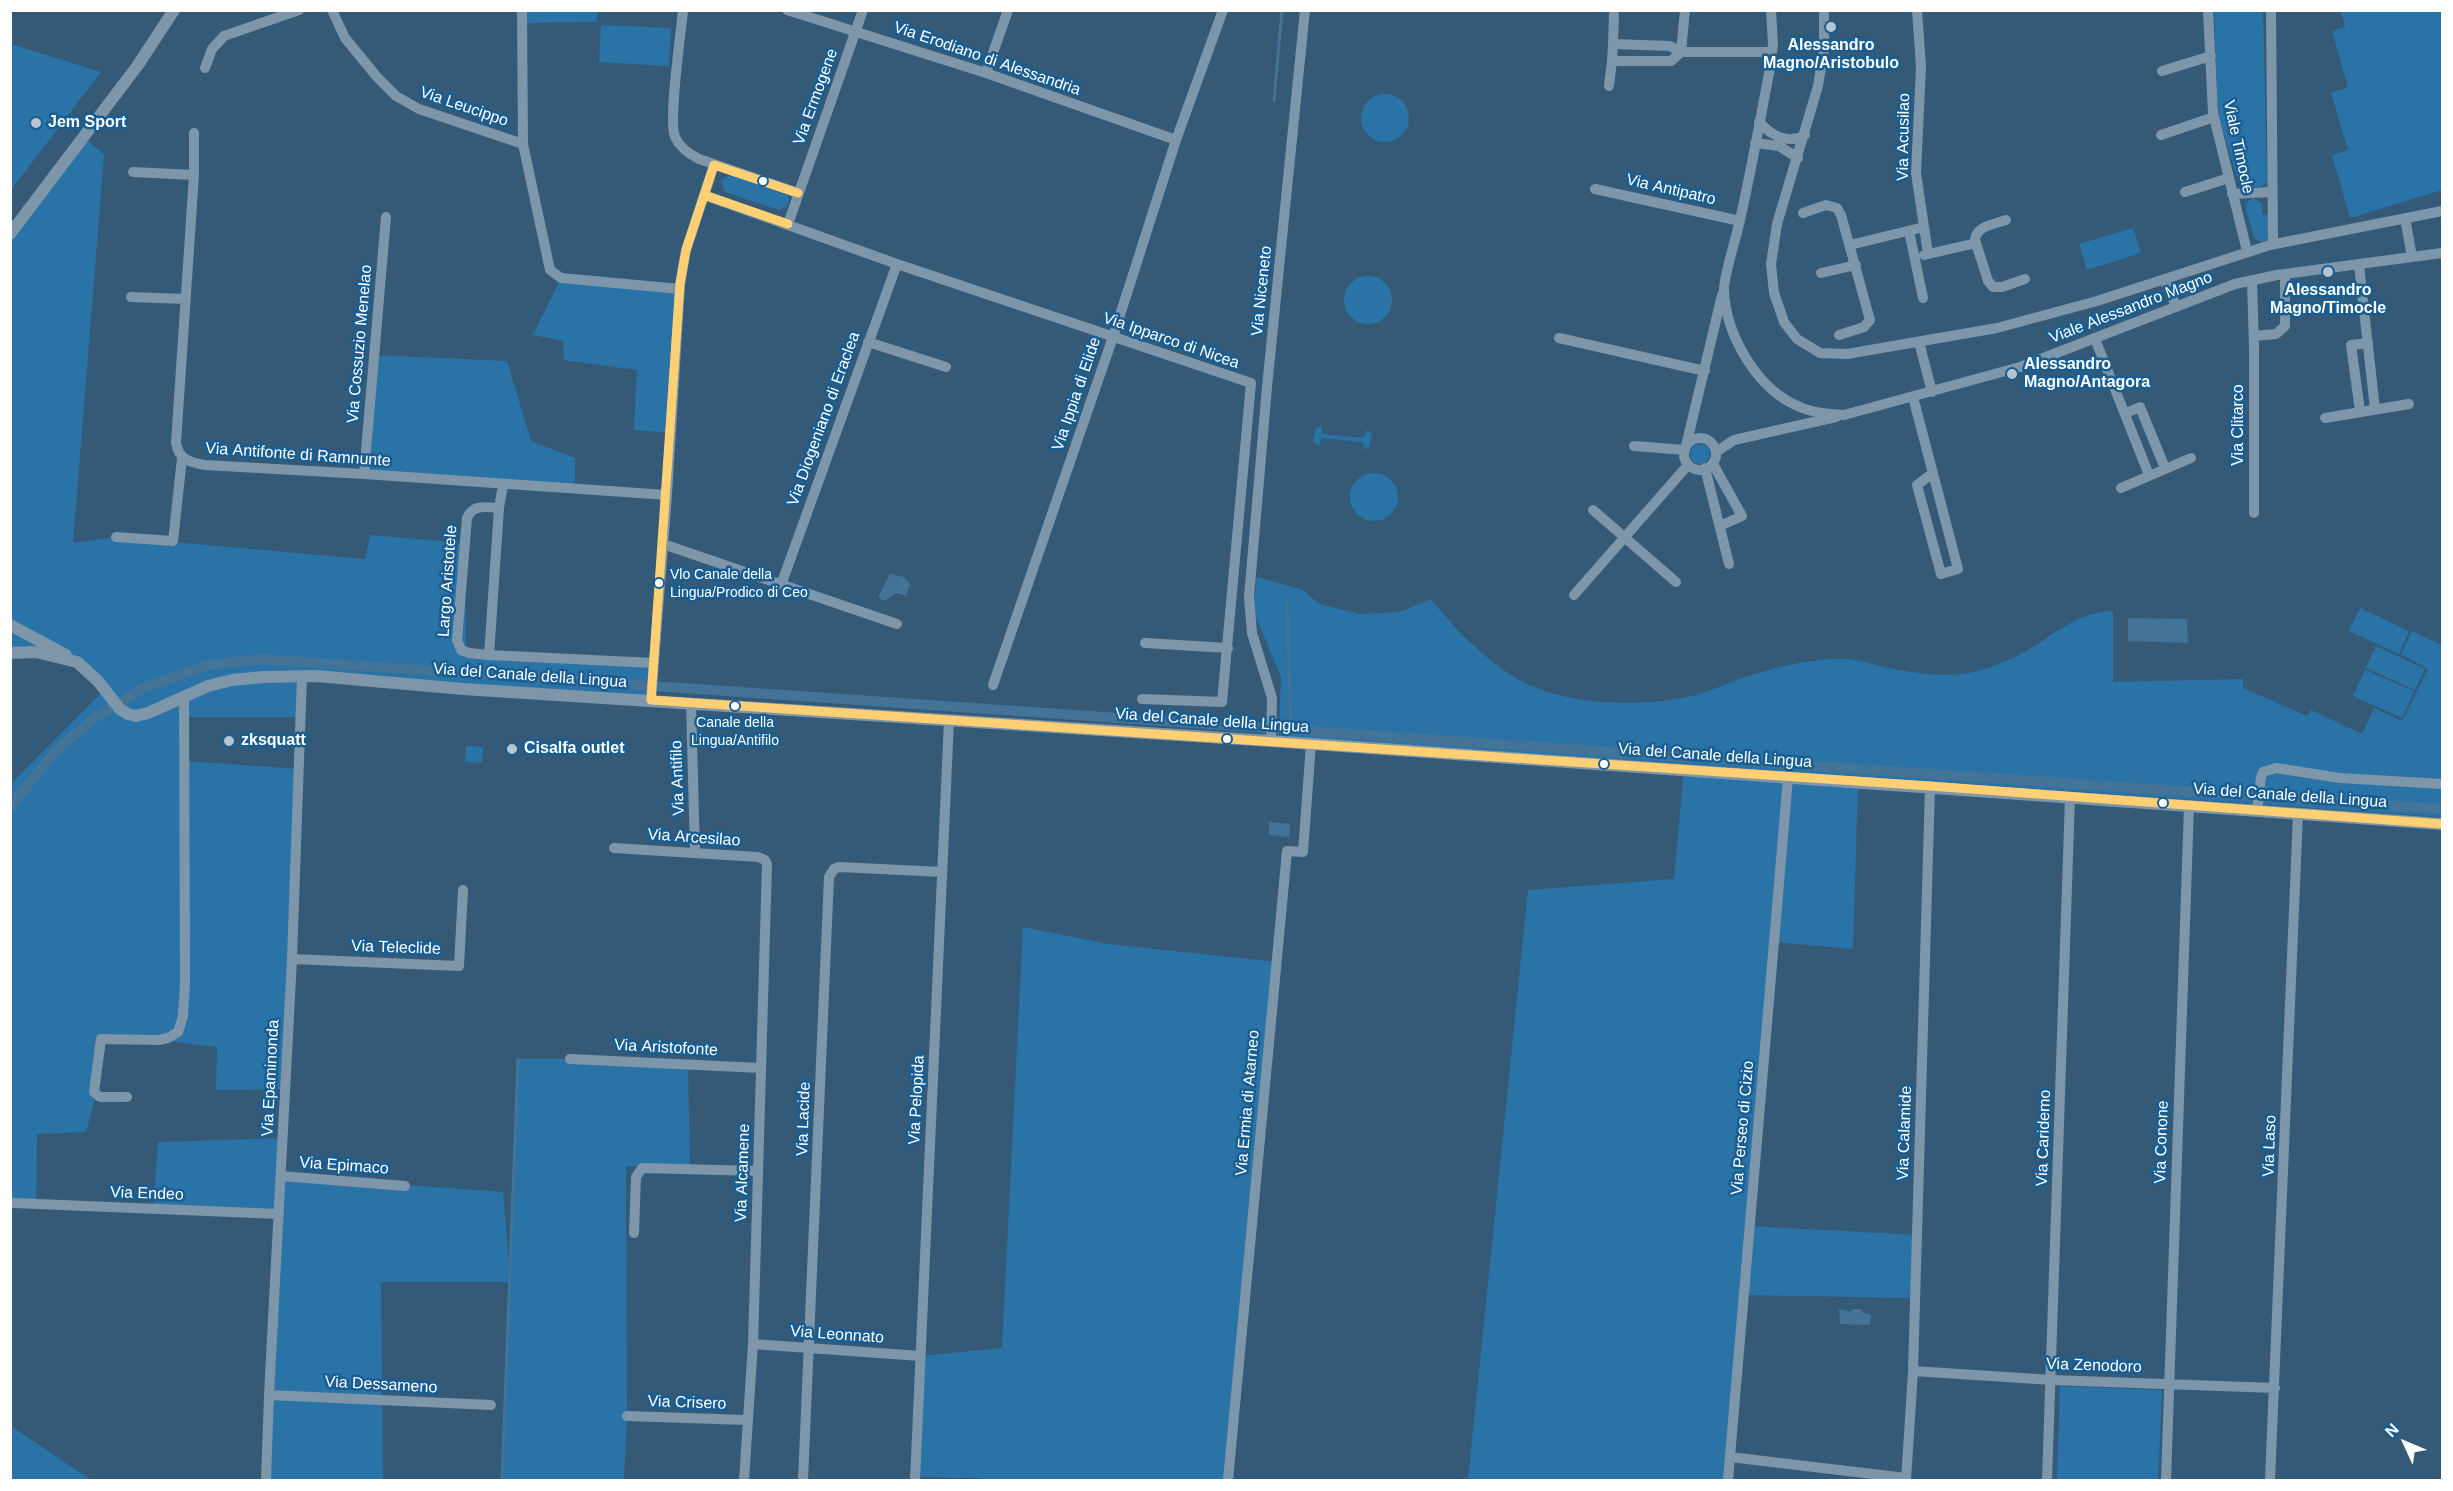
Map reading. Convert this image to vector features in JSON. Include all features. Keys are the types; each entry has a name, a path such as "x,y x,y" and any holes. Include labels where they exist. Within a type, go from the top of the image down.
{"street":[{"path":"10,234 142,60 174,10"},
{"path":"205,68 212,49 224,36 299,10"},
{"name":"Via Leucippo","path":"332,10 345,38 396,96 419,109 524,144"},
{"path":"522,10 524,144 548,264 552,273 561,278 680,289"},
{"path":"683,10 673,120 674,133 680,144 688,152 714,165 798,193"},
{"name":"Via Erodiano di Alessandria","path":"787,10 986,73 1176,140"},
{"name":"Via Ermogene","path":"788,224 863,10"},
{"path":"986,73 1008,10"},
{"name":"Via Ippia di Elide","path":"993,685 1113,337 1176,140 1223,10"},
{"name":"Via Niceneto","path":"1272,737 1271,693 1253,638 1249,612 1267,387 1305,10"},
{"path":"1612,61 1671,61 1681,52 1685,10"},
{"name":"Viale Alessandro Magno","path":"1771,10 1772,52 1760,122 1740,221 1723,289 1729,316 1751,367 1780,396 1799,407 1815,412 1844,415 2005,372 2176,306 2252,280 2442,253"},
{"name":"Viale Alessandro Magno","path":"1824,10 1825,29 1819,78 1805,135 1777,224 1772,252 1774,293 1788,329 1808,347 1827,355 1919,342 2030,320 2273,244 2442,211"},
{"name":"Via Acusilao","path":"1917,10 1921,67 1916,173 1928,254"},
{"name":"Viale Timocle","path":"2208,10 2214,117 2247,251"},
{"name":"Viale Timocle","path":"2271,10 2273,244"},
{"path":"1609,86 1614,15"},
{"path":"1613,45 1670,46 1681,52 1772,52"},
{"path":"2162,71 2211,56"},
{"path":"2161,135 2214,117"},
{"path":"1760,122 1767,130 1781,138 1792,140 1805,135"},
{"name":"Via Antifonte di Ramnunte","path":"194,133 194,175 176,443 182,458 204,465 667,495"},
{"path":"1755,143 1779,146 1798,158"},
{"path":"651,697 680,289 686,250 714,165"},
{"path":"134,172 194,175"},
{"path":"2185,192 2229,178"},
{"name":"Via Antipatro","path":"1595,189 1740,221"},
{"path":"2232,194 2272,192"},
{"name":"Via Ipparco di Nicea","path":"704,195 897,264 1251,383 1222,702 1142,699"},
{"path":"1803,213 1834,206 1840,213 1856,265 1870,320 1864,327 1839,335"},
{"name":"Via Cossuzio Menelao","path":"364,474 386,217"},
{"path":"2405,218 2412,257"},
{"path":"2006,220 1980,229 1975,236 1988,281 1993,287 2002,287 2025,279"},
{"path":"1850,245 1924,227"},
{"path":"1909,231 1923,298"},
{"path":"1914,256 1976,243"},
{"name":"Via Diogeniano di Eraclea","path":"781,585 897,264"},
{"path":"1821,273 1856,265"},
{"path":"2360,265 2374,409"},
{"path":"2254,336 2276,334 2285,326 2285,274"},
{"path":"2164,279 2176,306"},
{"name":"Via Clitarco","path":"2252,280 2254,513"},
{"path":"1709,466 1694,469 1688,465 1684,456 1723,289"},
{"path":"131,297 186,299"},
{"path":"1559,338 1705,371"},
{"path":"2095,339 2149,475"},
{"path":"868,342 946,367"},
{"path":"1919,342 1932,392"},
{"path":"2360,411 2351,345 2368,343"},
{"path":"1251,383 1267,387"},
{"path":"1913,397 1933,473 1958,569 1941,574 1917,484 1933,473"},
{"path":"2325,418 2409,404"},
{"path":"2126,413 2140,407 2166,468"},
{"path":"1729,564 1719,526 1709,466 1716,452 1734,440 1844,415"},
{"path":"1686,448 1691,441 1701,438 1713,444 1716,452"},
{"path":"1634,446 1686,448"},
{"path":"116,537 173,541 182,458"},
{"path":"2121,488 2192,458"},
{"path":"1574,596 1688,465"},
{"path":"1709,466 1742,516 1719,526"},
{"path":"503,485 499,508 489,655 654,669"},
{"name":"Largo Aristotele","path":"489,655 461,650 458,633 468,516 477,507 499,508"},
{"path":"1593,510 1676,582"},
{"path":"663,544 897,624"},
{"path":"10,625 77,662"},
{"path":"14,653 24,631"},
{"path":"1145,643 1228,648"},
{"name":"Via del Canale della Lingua","path":"14,653 48,654 77,662 105,689 120,709 128,714 143,715 208,686 241,679 302,676 463,689 651,697 691,703 949,720 1272,737 1311,744 1788,778 1930,786 2189,806 2258,806 2298,814 2442,824"},
{"name":"Via Epaminonda","path":"266,1480 292,959 302,676"},
{"path":"127,1097 100,1097 94,1092 101,1039 159,1040 168,1038 178,1032 183,1016 185,983 184,696"},
{"name":"Via Antifilo","path":"691,703 696,853"},
{"name":"Via Pelopida","path":"915,1480 949,720"},
{"name":"Via Ermia di Atarneo","path":"1228,1480 1287,850 1303,852 1311,744"},
{"path":"2258,806 2259,783 2263,772 2276,768 2340,778 2442,784"},
{"name":"Via Perseo di Cizio","path":"1728,1480 1788,778"},
{"name":"Via Calamide","path":"1906,1479 1913,1371 1930,786"},
{"name":"Via Caridemo","path":"2047,1480 2070,797"},
{"name":"Via Conone","path":"2166,1480 2189,806"},
{"name":"Via Laso","path":"2270,1480 2298,814"},
{"name":"Via Arcesilao","path":"614,848 758,857 765,860 767,867"},
{"name":"Via Alcamene","path":"744,1480 746,1420 753,1344 767,867"},
{"name":"Via Lacide","path":"803,1480 830,877 834,869 842,867 942,872"},
{"name":"Via Teleclide","path":"292,959 459,966 463,890"},
{"name":"Via Aristofonte","path":"570,1059 761,1068"},
{"path":"634,1233 636,1177 642,1168 758,1171"},
{"name":"Via Epimaco","path":"281,1176 405,1186"},
{"name":"Via Endeo","path":"14,1203 279,1214"},
{"name":"Via Leonnato","path":"753,1344 920,1356"},
{"name":"Via Zenodoro","path":"1913,1371 2052,1380 2275,1388"},
{"name":"Via Dessameno","path":"269,1395 491,1405"},
{"name":"Via Crisero","path":"627,1416 746,1420"},
{"path":"1730,1457 1906,1479"}],"shaded area":[{"path":"527,11 597,11 597,22 525,23"},
{"path":"2214,11 2263,11 2267,182 2261,187 2240,187 2218,114"},
{"path":"2341,11 2442,11 2442,190 2350,218 2332,155 2348,150 2331,93 2348,87 2332,31 2345,27"},
{"path":"601,25 671,28 669,66 599,62"},
{"name":"Jem Sport","path":"10,44 101,72 11,190"},
{"path":"1380,94 1390,94 1402,101 1409,113 1409,123 1402,135 1390,142 1380,142 1365,131 1361,123 1361,113 1372,98"},
{"path":"84,137 104,155 73,543 116,537 365,559 370,535 465,543 466,652 654,663 651,700 302,676 300,717 185,717 184,761 298,769 285,1089 216,1090 217,1047 159,1040 100,1042 96,1095 86,1132 37,1134 36,1204 11,1203 11,784 105,689 77,662 11,653 10,234"},
{"path":"731,175 787,195 789,199 787,206 779,210 725,192 721,182 723,178"},
{"path":"2253,198 2262,203 2262,215 2268,214 2269,239 2262,242 2255,239 2246,210 2246,203"},
{"path":"2133,228 2141,253 2087,270 2079,244"},
{"path":"1363,276 1373,276 1385,283 1392,295 1392,305 1385,317 1373,324 1363,324 1348,313 1344,305 1344,295 1355,280"},
{"path":"561,278 680,289 671,433 634,430 637,370 564,360 563,341 533,335"},
{"path":"374,355 507,361 531,441 575,458 575,489 364,474"},
{"path":"1321,426 1322,434 1364,438 1367,430 1372,434 1369,447 1364,450 1363,442 1321,438 1320,444 1316,445 1313,441 1316,428"},
{"path":"1700,444 1707,447 1710,454 1707,461 1700,464 1693,461 1690,454 1693,447"},
{"path":"1369,473 1379,473 1391,480 1398,492 1398,502 1391,514 1379,521 1369,521 1354,510 1350,502 1350,492 1361,477"},
{"path":"890,574 904,577 910,584 906,596 896,593 885,601 879,598 879,595"},
{"path":"1257,577 1303,590 1319,604 1360,614 1400,612 1431,599 1474,646 1525,683 1566,697 1613,703 1683,698 1773,669 1823,660 1852,660 1924,674 1969,673 1992,667 2014,657 2078,619 2100,612 2113,611 2113,682 2243,679 2243,688 2307,716 2311,710 2362,734 2374,708 2402,721 2428,669 2401,654 2412,631 2442,645 2442,817 1286,737 1279,731 1281,677 1253,610"},
{"path":"2360,608 2409,631 2399,654 2349,631"},
{"path":"2128,618 2187,619 2188,643 2128,641"},
{"path":"2376,646 2425,669 2415,690 2366,668"},
{"path":"2365,670 2414,691 2402,718 2353,696"},
{"path":"466,746 483,747 482,763 465,762"},
{"path":"1684,770 1858,782 1853,949 1774,942 1750,1226 1917,1235 1915,1298 1743,1295 1728,1480 1468,1480 1528,890 1674,879"},
{"path":"1269,822 1290,824 1289,837 1269,835"},
{"path":"1023,927 1108,944 1277,962 1228,1480 979,1480 979,1478 915,1477 920,1356 1002,1348"},
{"path":"518,1059 688,1064 690,1169 626,1166 627,1416 624,1480 502,1480 509,1282 381,1282 383,1480 266,1480 279,1214 153,1209 158,1142 283,1138 281,1176 503,1192 510,1274"},
{"path":"1839,1309 1851,1312 1852,1309 1862,1309 1862,1312 1871,1315 1870,1325 1840,1324"},
{"path":"2060,1386 2162,1390 2158,1480 2057,1480"},
{"path":"11,1426 91,1480 11,1480"}],"waterway":[{"path":"1274,101 1282,10"},
{"path":"1287,604 1291,730"},
{"path":"10,808 57,750 93,719 143,688 208,665 261,659 2442,809"},
{"path":"502,1480 518,1059"}],"transit line":[{"path":"714,165 798,193"},
{"path":"651,700 680,284 686,250 714,165"},
{"path":"704,195 788,224"},
{"path":"651,700 1930,786 2442,824"}],"place":[{"name":"Alessandro Magno/Aristobulo","path":"1831,27"},
{"name":"Jem Sport","path":"36,123"},
{"name":"Alessandro Magno/Timocle","path":"2328,272"},
{"name":"Alessandro Magno/Antagora","path":"2012,374"},
{"name":"Vlo Canale della Lingua/Prodico di Ceo","path":"659,583"},
{"name":"Canale della Lingua/Antifilo","path":"735,706"},
{"name":"zksquatt","path":"229,741"},
{"name":"Cisalfa outlet","path":"512,749"}]}
